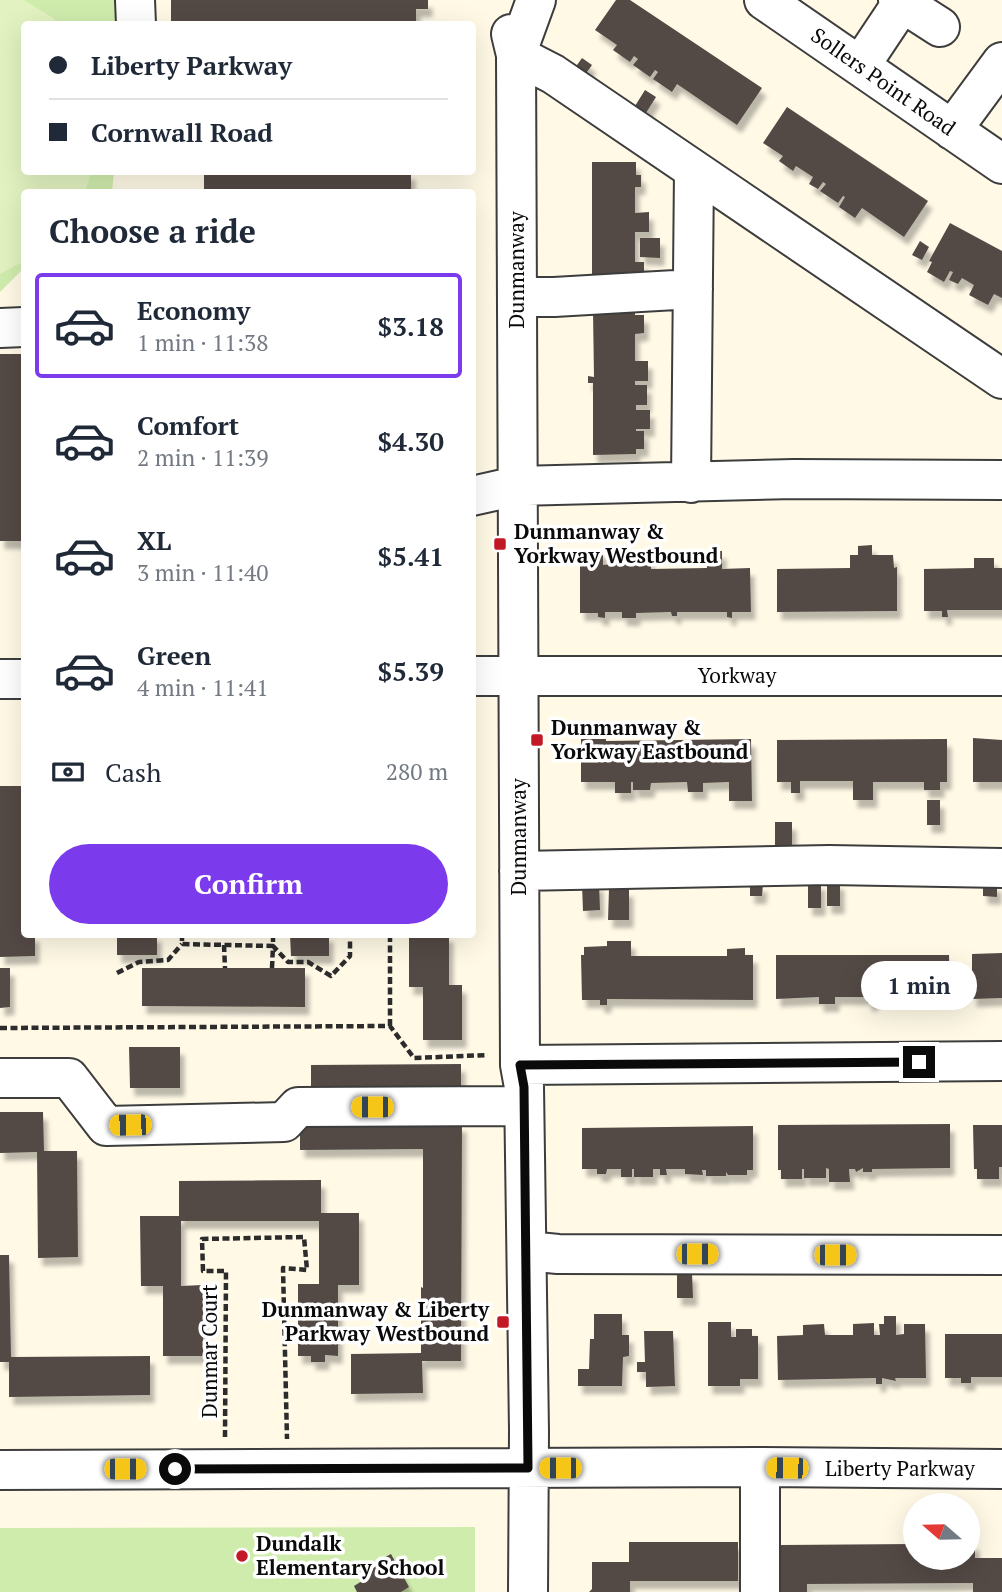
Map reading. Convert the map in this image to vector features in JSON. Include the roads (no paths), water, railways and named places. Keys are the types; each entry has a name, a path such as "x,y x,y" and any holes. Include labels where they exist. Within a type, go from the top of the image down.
{"street":[{"path":"135,0 136,21"},
{"path":"511,0 511,38 516,55 553,74 1002,379"},
{"name":"Dunmanway","path":"528,1592 524,1087 507,1060 519,871 516,55 536,0"},
{"path":"860,66 900,1 940,27"},
{"name":"Sollers Point Road","path":"783,5 860,66 1002,164"},
{"path":"952,130 1001,65"},
{"path":"691,483 694,171"},
{"path":"517,297 554,298 693,289"},
{"path":"0,328 21,327"},
{"path":"476,495 517,486 794,479 1002,480"},
{"name":"Yorkway","path":"476,676 1002,676"},
{"path":"0,679 21,678"},
{"path":"519,871 829,865 1002,868"},
{"path":"507,1060 1002,1061"},
{"path":"0,1079 69,1077 106,1126 284,1122 298,1107 524,1106"},
{"path":"527,1251 558,1254 1002,1255"},
{"path":"760,1467 760,1592"},
{"name":"Liberty Parkway","path":"0,1470 760,1467 1002,1469"}],"place":[{"name":"Dunmanway & Yorkway Westbound","path":"500,544"},
{"name":"Dunmanway & Yorkway Eastbound","path":"537,740"},
{"name":"Dunmanway & Liberty Parkway Westbound","path":"503,1322"},
{"name":"Dundalk Elementary School","path":"242,1556"}]}
